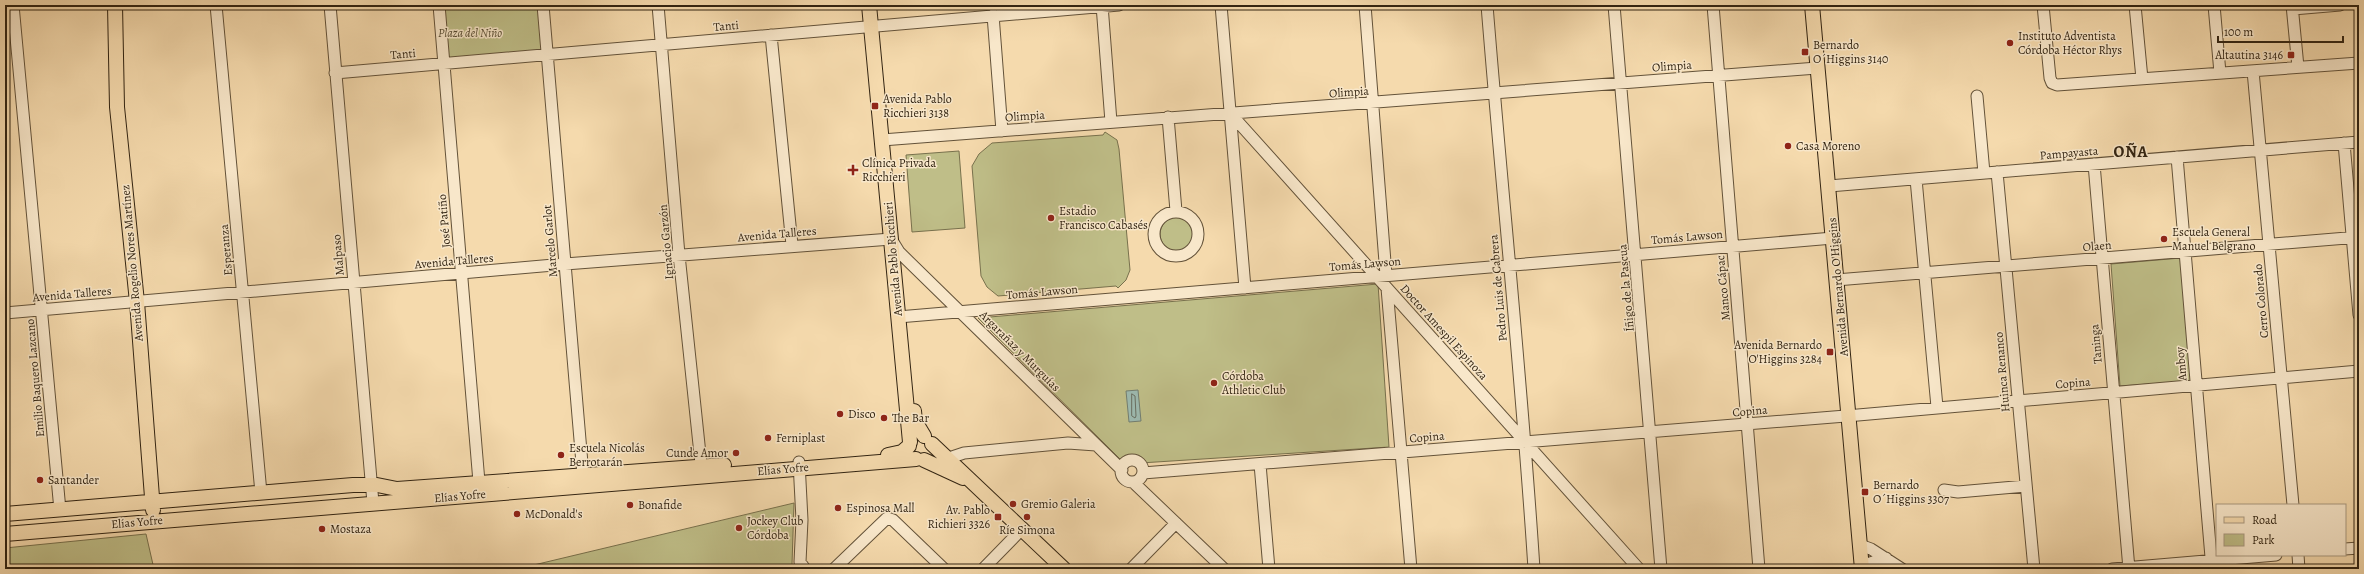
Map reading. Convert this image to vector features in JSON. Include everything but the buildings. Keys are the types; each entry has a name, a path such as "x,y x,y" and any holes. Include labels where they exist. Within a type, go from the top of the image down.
{"main road":[{"name":"Avenida Rogelio Nores Martínez","path":"115,5 117,107 137,302 154,520"},
{"name":"Avenida Pablo Ricchieri","path":"869,5 874,26 898,252 910,444"},
{"name":"Avenida Pablo Ricchieri","path":"874,26 875,5"},
{"name":"Avenida Bernardo O'Higgins","path":"1812,5 1863,569"},
{"name":"Avenida Pablo Ricchieri","path":"885,140 891,238 915,421 928,440 949,458 971,481 1064,569"},
{"path":"916,437 928,440 932,452 920,459 910,454 910,444 916,437"},
{"name":"Elías Yofre","path":"799,465 898,454 910,444"},
{"name":"Avenida Pablo Ricchieri","path":"920,459 971,481"},
{"name":"Elías Yofre","path":"5,514 371,484 398,489 583,475 702,471 920,459"},
{"name":"Elías Yofre","path":"5,534 154,520 373,503 702,471"}],"street":[{"name":"Emilio Baquero Lazcano","path":"13,5 60,510"},
{"name":"Esperanza","path":"216,5 261,493"},
{"name":"Malpaso","path":"330,5 373,503"},
{"name":"José Patiño","path":"439,5 479,482"},
{"name":"Marcelo Garlot","path":"543,5 583,475"},
{"name":"Ignacio Garzón","path":"658,5 679,255 702,471"},
{"name":"Tanti","path":"336,73 1119,5"},
{"path":"1221,5 1244,288"},
{"path":"1365,5 1373,103 1381,276"},
{"name":"Pedro Luis de Cabrera","path":"1487,5 1508,266 1526,441 1534,569"},
{"name":"Íñigo de la Pascua","path":"1614,5 1622,83 1661,569"},
{"name":"Manco Cápac","path":"1713,5 1760,569"},
{"path":"2043,5 2050,78 2052,83 2057,84 2359,63"},
{"path":"2135,5 2142,79"},
{"path":"2214,5 2220,73"},
{"path":"2298,68 2293,7 2340,5"},
{"path":"1102,6 1111,122"},
{"path":"993,16 1002,131"},
{"path":"771,35 792,246"},
{"name":"Olimpia","path":"885,140 1818,68"},
{"name":"Cerro Colorado","path":"2253,71 2293,504"},
{"path":"1977,96 1984,173"},
{"name":"Doctor Amespil Espinoza","path":"1230,113 1381,276 1387,288 1526,441 1639,569"},
{"path":"1168,118 1176,211"},
{"name":"Pampayasta","path":"1829,186 2359,142"},
{"path":"2344,143 2356,237 2359,315"},
{"name":"Amboy","path":"2177,157 2212,565"},
{"name":"Taninga","path":"2094,164 2129,568"},
{"name":"Huinca Renanco","path":"1997,172 2034,569"},
{"path":"1916,179 1937,407"},
{"path":"1176,211 1189,216 1197,226 1199,233 1198,240 1190,251 1176,256 1162,251 1155,238 1157,223 1162,217 1176,211"},
{"name":"Olaen","path":"1836,280 2356,237"},
{"name":"Avenida Talleres","path":"5,313 565,264 891,238"},
{"path":"891,238 898,252"},
{"name":"Tomás Lawson","path":"902,317 1833,238"},
{"name":"Argarañaz y Murguías","path":"898,252 1122,470"},
{"path":"1387,288 1411,569"},
{"name":"Copina","path":"1143,473 1849,416 1937,407 2359,371"},
{"path":"1068,443 1073,441 1082,431"},
{"path":"949,458 964,453 1068,443 1096,444"},
{"path":"1133,482 1140,479 1143,473 1140,464 1134,461 1125,464 1122,470 1125,479 1133,482 1224,569"},
{"path":"1260,464 1269,569"},
{"path":"799,465 802,520 800,562 805,569"},
{"path":"1944,490 1958,492 2026,486"},
{"path":"834,569 887,518 893,520 944,569"},
{"path":"1131,569 1176,523"},
{"path":"983,569 1022,529"},
{"path":"1860,545 1886,558 1902,569"},
{"path":"2346,549 2359,548"},
{"path":"2112,569 2212,565 2270,556"},
{"path":"2298,556 2299,569"},
{"path":"1863,569 1870,563 1886,558"}],"green space":[{"name":"Plaza del Niño","path":"439,5 543,5 547,54 444,63"},
{"name":"Estadio Francisco Cabasés","path":"1105,132 1117,140 1119,149 1130,270 1126,280 1118,288 1116,286 998,296 987,287 981,276 972,166 979,154 992,143 1103,135"},
{"path":"959,151 965,228 912,232 906,155"},
{"path":"1177,217 1183,218 1189,222 1193,228 1193,240 1189,246 1183,250 1177,251 1171,250 1165,246 1161,240 1160,234 1161,228 1165,222 1171,218"},
{"path":"2181,258 2191,381 2120,386 2111,264"},
{"name":"Córdoba Athletic Club","path":"1378,284 1389,447 1125,464 978,318"},
{"name":"Jockey Club Córdoba","path":"794,503 792,564 796,569 517,569"},
{"path":"146,534 154,569 5,569 5,548"}],"water":[{"path":"1138,390 1141,421 1129,422 1126,391"}],"place":[{"name":"Instituto Adventista Córdoba Héctor Rhys","path":"2010,43"},
{"name":"Bernardo O´Higgins 3140","path":"1805,52"},
{"name":"Altautina 3146","path":"2291,55"},
{"name":"Avenida Pablo Ricchieri 3138","path":"875,106"},
{"name":"Casa Moreno","path":"1788,146"},
{"name":"Clínica Privada Ricchieri","path":"853,170"},
{"name":"Estadio Francisco Cabasés","path":"1051,218"},
{"name":"Escuela General Manuel Belgrano","path":"2164,239"},
{"name":"Avenida Bernardo O'Higgins 3284","path":"1830,352"},
{"name":"Córdoba Athletic Club","path":"1214,383"},
{"name":"Disco","path":"840,414"},
{"name":"The Bar","path":"884,418"},
{"name":"Ferniplast","path":"768,438"},
{"name":"Cunde Amor","path":"736,453"},
{"name":"Escuela Nicolás Berrotarán","path":"561,455"},
{"name":"Santander","path":"40,480"},
{"name":"Bernardo O´Higgins 3307","path":"1865,492"},
{"name":"Gremio Galeria","path":"1013,504"},
{"name":"Bonafide","path":"630,505"},
{"name":"Espinosa Mall","path":"838,508"},
{"name":"McDonald's","path":"517,514"},
{"name":"Av. Pablo Richieri 3326","path":"998,517"},
{"name":"Ríe Simona","path":"1027,517"},
{"name":"Jockey Club Córdoba","path":"739,528"},
{"name":"Mostaza","path":"322,529"}],"district":[{"name":"OÑA","path":"2131,151"}]}
